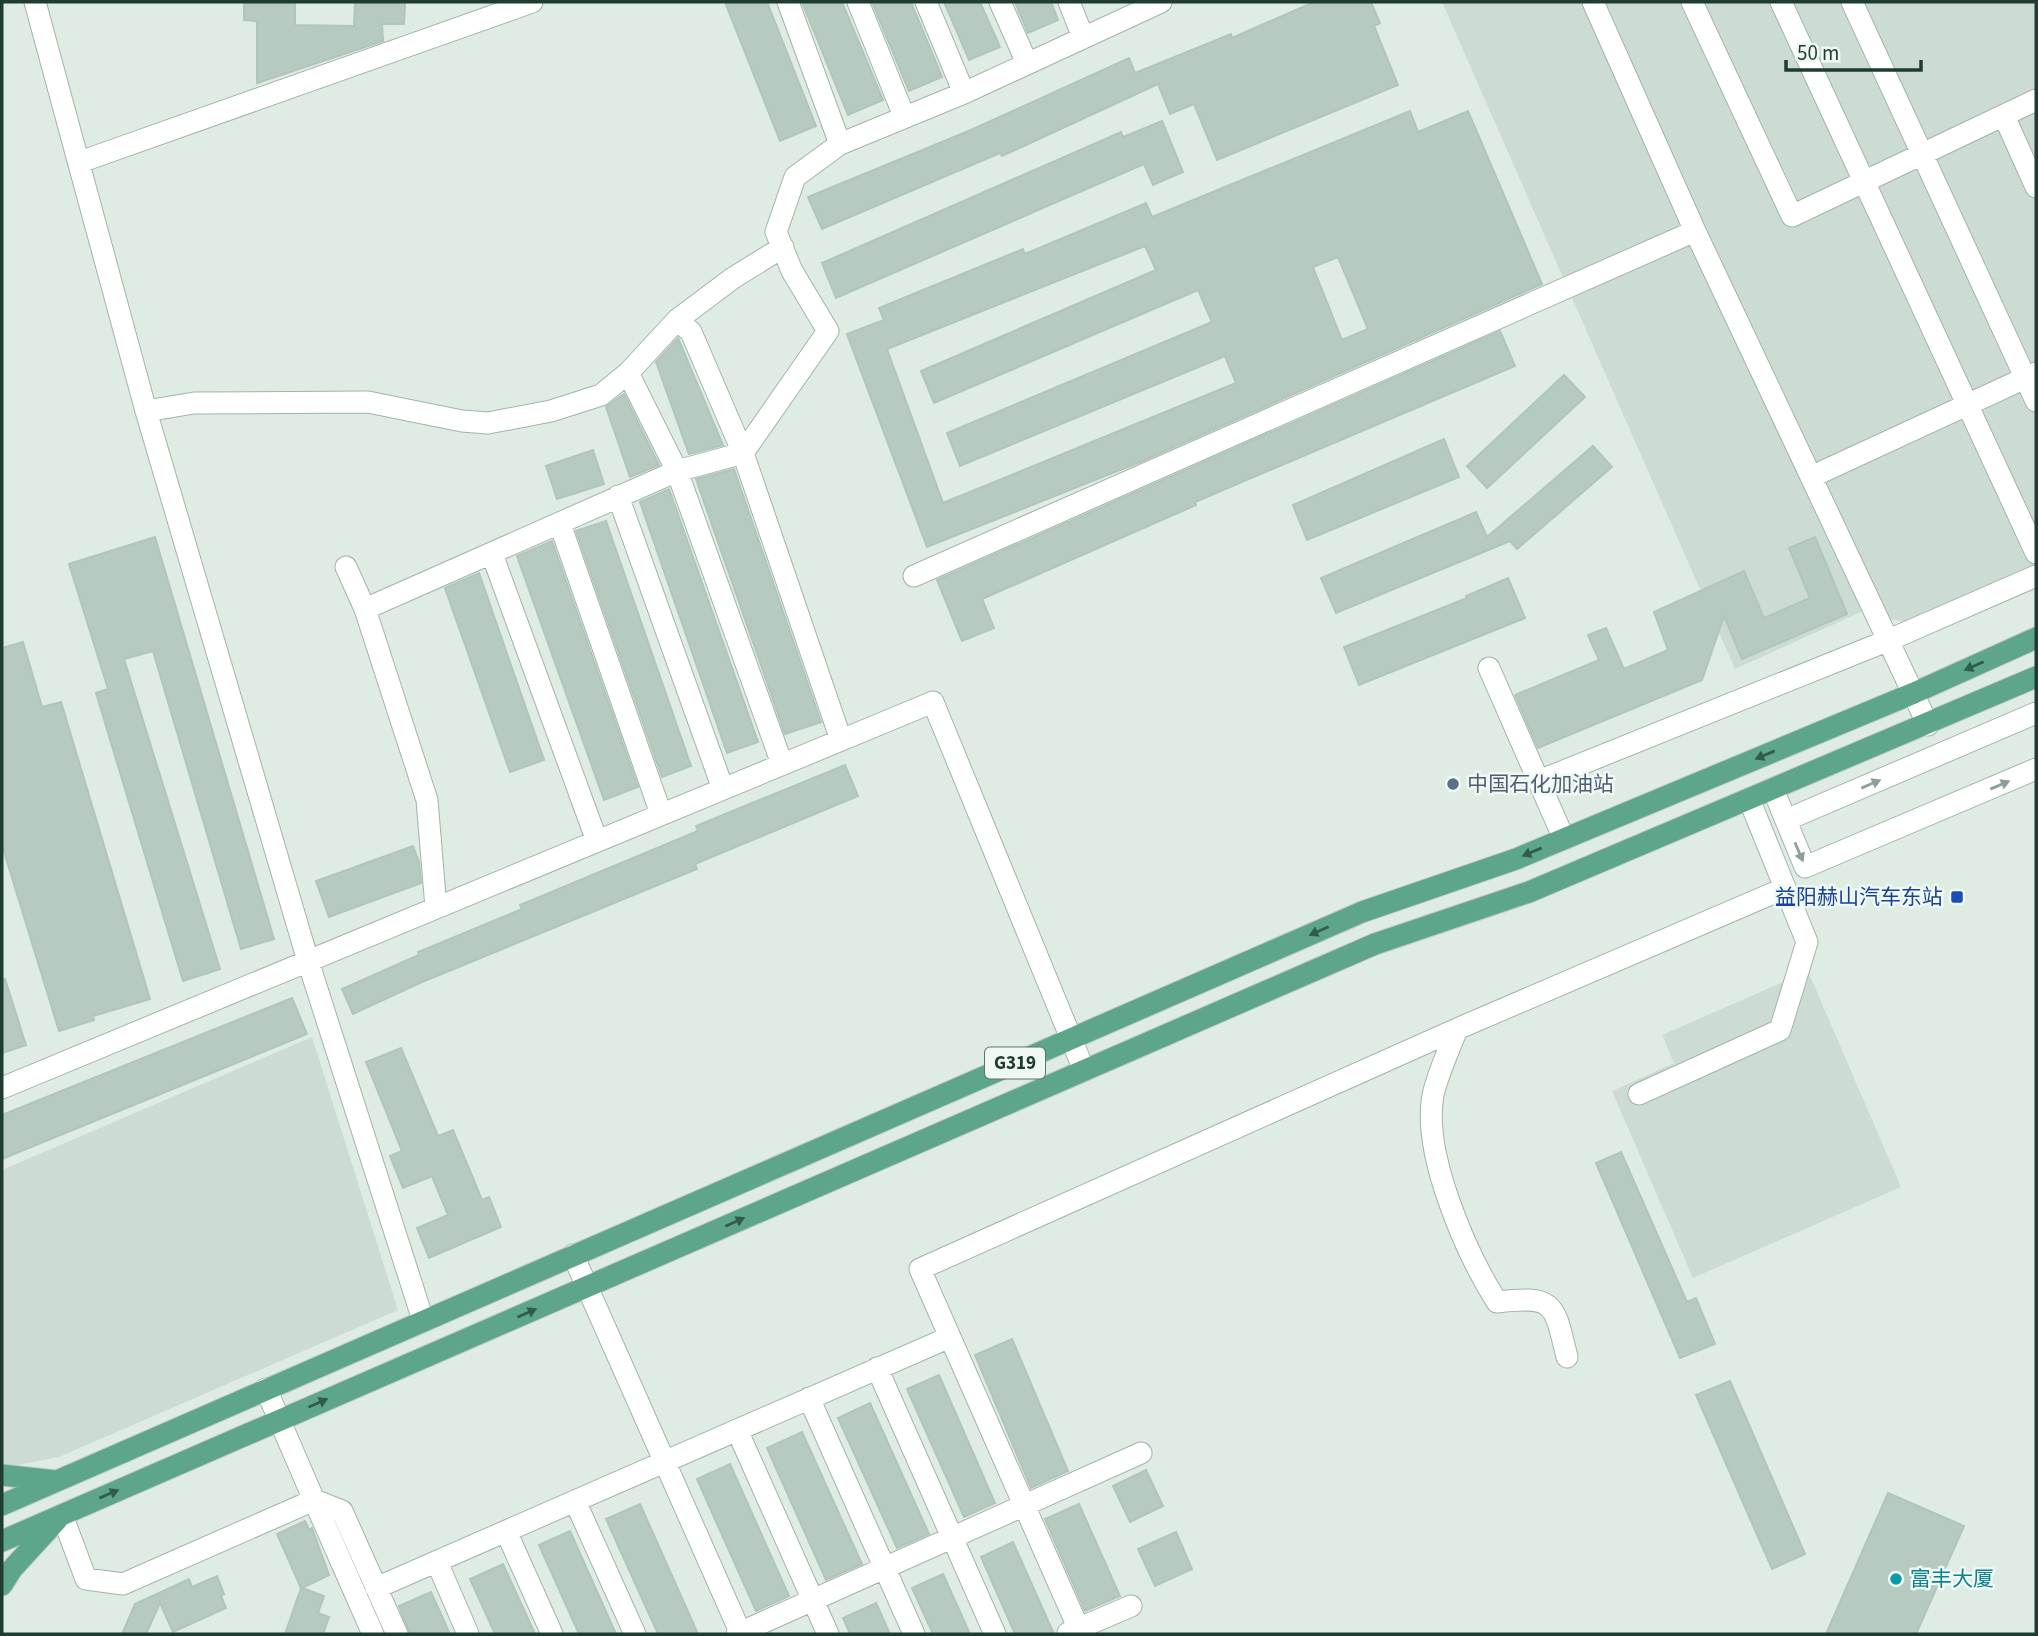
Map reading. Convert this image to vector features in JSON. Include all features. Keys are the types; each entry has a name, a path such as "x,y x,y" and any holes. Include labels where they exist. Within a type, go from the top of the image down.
{"main road":[{"name":"G319","path":"2,1505 1362,912 1516,859 1914,693 2036,638"},
{"name":"G319","path":"2,1541 1375,944 1529,892 2030,680"},
{"path":"2,1475 58,1481"},
{"path":"2,1585 12,1569 62,1515"}],"street":[{"path":"35,2 146,411 309,961 423,1320"},
{"path":"80,162 532,2"},
{"path":"788,2 840,144"},
{"path":"858,2 904,116"},
{"path":"926,2 964,93"},
{"path":"1000,2 1027,63"},
{"path":"1069,2 1083,37"},
{"path":"365,609 677,471 743,453 828,331 792,271 776,232 795,177 840,144 964,93 1161,2"},
{"path":"1593,2 1695,231 1928,725"},
{"path":"1692,2 1793,216 2036,100"},
{"path":"1781,2 2036,553"},
{"path":"1852,2 1922,154 2031,376 2036,401"},
{"path":"2004,116 2036,187"},
{"path":"914,576 1695,231"},
{"path":"146,411 194,403 368,402 462,421 488,423 551,411 601,395 628,373 677,320 733,278 783,247"},
{"path":"677,320 691,332 743,453 841,740"},
{"path":"628,373 677,471 782,764"},
{"path":"1811,477 2031,376"},
{"path":"618,496 723,789"},
{"path":"559,524 661,814"},
{"path":"492,554 597,841"},
{"path":"346,567 365,609 427,800 436,908"},
{"path":"1539,781 1889,640 2036,576"},
{"path":"1489,668 1564,839"},
{"path":"1786,820 2036,713 2030,680"},
{"path":"2,1088 933,702 1084,1070"},
{"path":"1773,789 1805,867 2036,769"},
{"path":"1639,1094 1780,1030 1807,942 1749,799"},
{"path":"1130,1606 1075,1632 1024,1506 920,1269 1457,1029 1785,888"},
{"path":"1457,1029 1433,1096 1434,1154 1476,1269 1497,1302 1527,1298 1546,1302 1556,1314 1567,1357"},
{"path":"573,1255 739,1634 1141,1453"},
{"path":"376,1588 950,1337"},
{"path":"877,1368 996,1634"},
{"path":"267,1389 373,1634"},
{"path":"809,1398 915,1634"},
{"path":"737,1430 828,1634"},
{"path":"62,1515 86,1579 123,1584 314,1500 342,1511 397,1634"},
{"path":"575,1501 635,1634"},
{"path":"506,1531 552,1634"},
{"path":"436,1562 468,1634"}],"shaded area":[{"path":"1442,2 2036,2 2036,564 1904,622 1861,612 1735,669"},
{"path":"1808,971 1901,1187 1693,1278 1612,1091 1674,1063 1662,1035"},
{"path":"312,1037 398,1310 59,1457 12,1466 2,1465 2,1170"}],"building":[{"path":"244,2 295,2 295,25 354,26 355,2 405,2 404,24 382,24 383,41 257,83 257,21 244,20"},
{"path":"725,2 767,2 816,126 780,141"},
{"path":"802,2 842,2 883,100 848,115"},
{"path":"872,2 911,2 942,77 909,91"},
{"path":"944,2 980,2 1000,47 969,60"},
{"path":"1015,2 1051,2 1058,20 1028,33"},
{"path":"1314,2 1371,2 1380,23 1374,26 1398,85 1217,160 1194,104 1170,114 1158,84 1002,156 1000,153 822,229 808,197 971,130 1129,58 1135,73 1231,34 1232,38"},
{"path":"1410,111 1418,132 1468,111 1542,284 1140,462 927,547 847,334 884,320 879,308 1023,249 1025,254 1146,203 1152,217","holes":["1145,246 1156,270 921,371 934,403 1198,290 1212,322 947,433 960,466 1225,356 1236,383 943,503 887,349","1338,257 1368,329 1342,340 1313,267"]},
{"path":"1162,121 1183,172 1153,185 1144,164 836,298 822,263 1121,132 1123,137"},
{"path":"1500,331 1515,366 1195,502 1196,505 982,599 994,628 962,641 937,580"},
{"path":"678,338 723,445 689,454 656,362"},
{"path":"1564,375 1585,397 1487,488 1467,466"},
{"path":"624,394 659,465 630,477 606,407"},
{"path":"1444,439 1459,477 1307,540 1293,505"},
{"path":"1593,446 1612,467 1517,549 1510,541 1336,613 1321,578 1476,512 1487,537"},
{"path":"593,450 604,484 557,499 546,466"},
{"path":"734,469 821,722 785,734 696,479"},
{"path":"669,489 758,742 727,753 640,502"},
{"path":"606,521 691,766 662,777 576,531"},
{"path":"155,537 274,939 241,949 153,651 124,659 220,969 183,981 96,693 108,689 69,564"},
{"path":"1815,537 1847,614 1742,659 1724,616 1702,680 1538,748 1515,695 1599,660 1588,635 1606,628 1624,669 1668,650 1654,612 1744,571 1764,618 1810,598 1789,548"},
{"path":"552,541 638,787 604,800 517,556"},
{"path":"479,573 544,760 510,772 445,588"},
{"path":"1508,578 1525,618 1359,685 1344,647 1467,598 1466,596"},
{"path":"23,642 42,707 61,702 150,999 93,1016 94,1020 59,1031 2,845 2,648"},
{"path":"845,765 858,796 695,864 697,869 422,982 353,1014 342,989 419,955 418,952 522,909 520,905 698,831 696,826"},
{"path":"413,846 419,862 421,883 329,917 316,881"},
{"path":"5,979 26,1045 2,1053 2,980"},
{"path":"292,998 307,1034 2,1159 2,1115"},
{"path":"401,1048 438,1136 453,1130 482,1200 489,1197 501,1227 429,1258 417,1228 448,1215 432,1176 403,1188 390,1156 402,1151 366,1062"},
{"path":"1621,1152 1687,1302 1696,1298 1715,1344 1680,1358 1596,1163"},
{"path":"1012,1339 1068,1471 1031,1488 975,1355"},
{"path":"939,1375 995,1503 964,1517 907,1389"},
{"path":"1730,1381 1805,1554 1772,1569 1696,1395"},
{"path":"870,1403 929,1534 897,1548 838,1418"},
{"path":"802,1432 862,1564 826,1580 767,1448"},
{"path":"730,1464 789,1596 756,1611 697,1479"},
{"path":"1146,1470 1163,1506 1130,1522 1113,1486"},
{"name":"富丰大厦","path":"1888,1493 1964,1526 1916,1634 1826,1634"},
{"path":"640,1504 698,1634 658,1634 606,1519"},
{"path":"1079,1504 1120,1596 1085,1611 1045,1519"},
{"path":"305,1521 309,1530 312,1528 329,1575 302,1588 324,1596 318,1613 329,1617 323,1634 285,1634 301,1588 277,1534"},
{"path":"570,1531 616,1634 579,1634 539,1545"},
{"path":"1176,1532 1192,1569 1155,1586 1138,1549"},
{"path":"1013,1542 1054,1634 1015,1634 981,1557"},
{"path":"503,1564 535,1634 495,1634 470,1579"},
{"path":"943,1574 970,1634 933,1634 912,1588"},
{"path":"217,1576 226,1608 173,1632 160,1603 146,1634 122,1634 135,1604 189,1579 192,1587"},
{"path":"431,1592 450,1634 410,1634 399,1606"},
{"path":"876,1603 890,1634 850,1634 843,1618"}],"place":[{"name":"中国石化加油站","path":"1453,784"},
{"name":"益阳赫山汽车东站","path":"1957,897"},
{"name":"富丰大厦","path":"1896,1579"}]}
